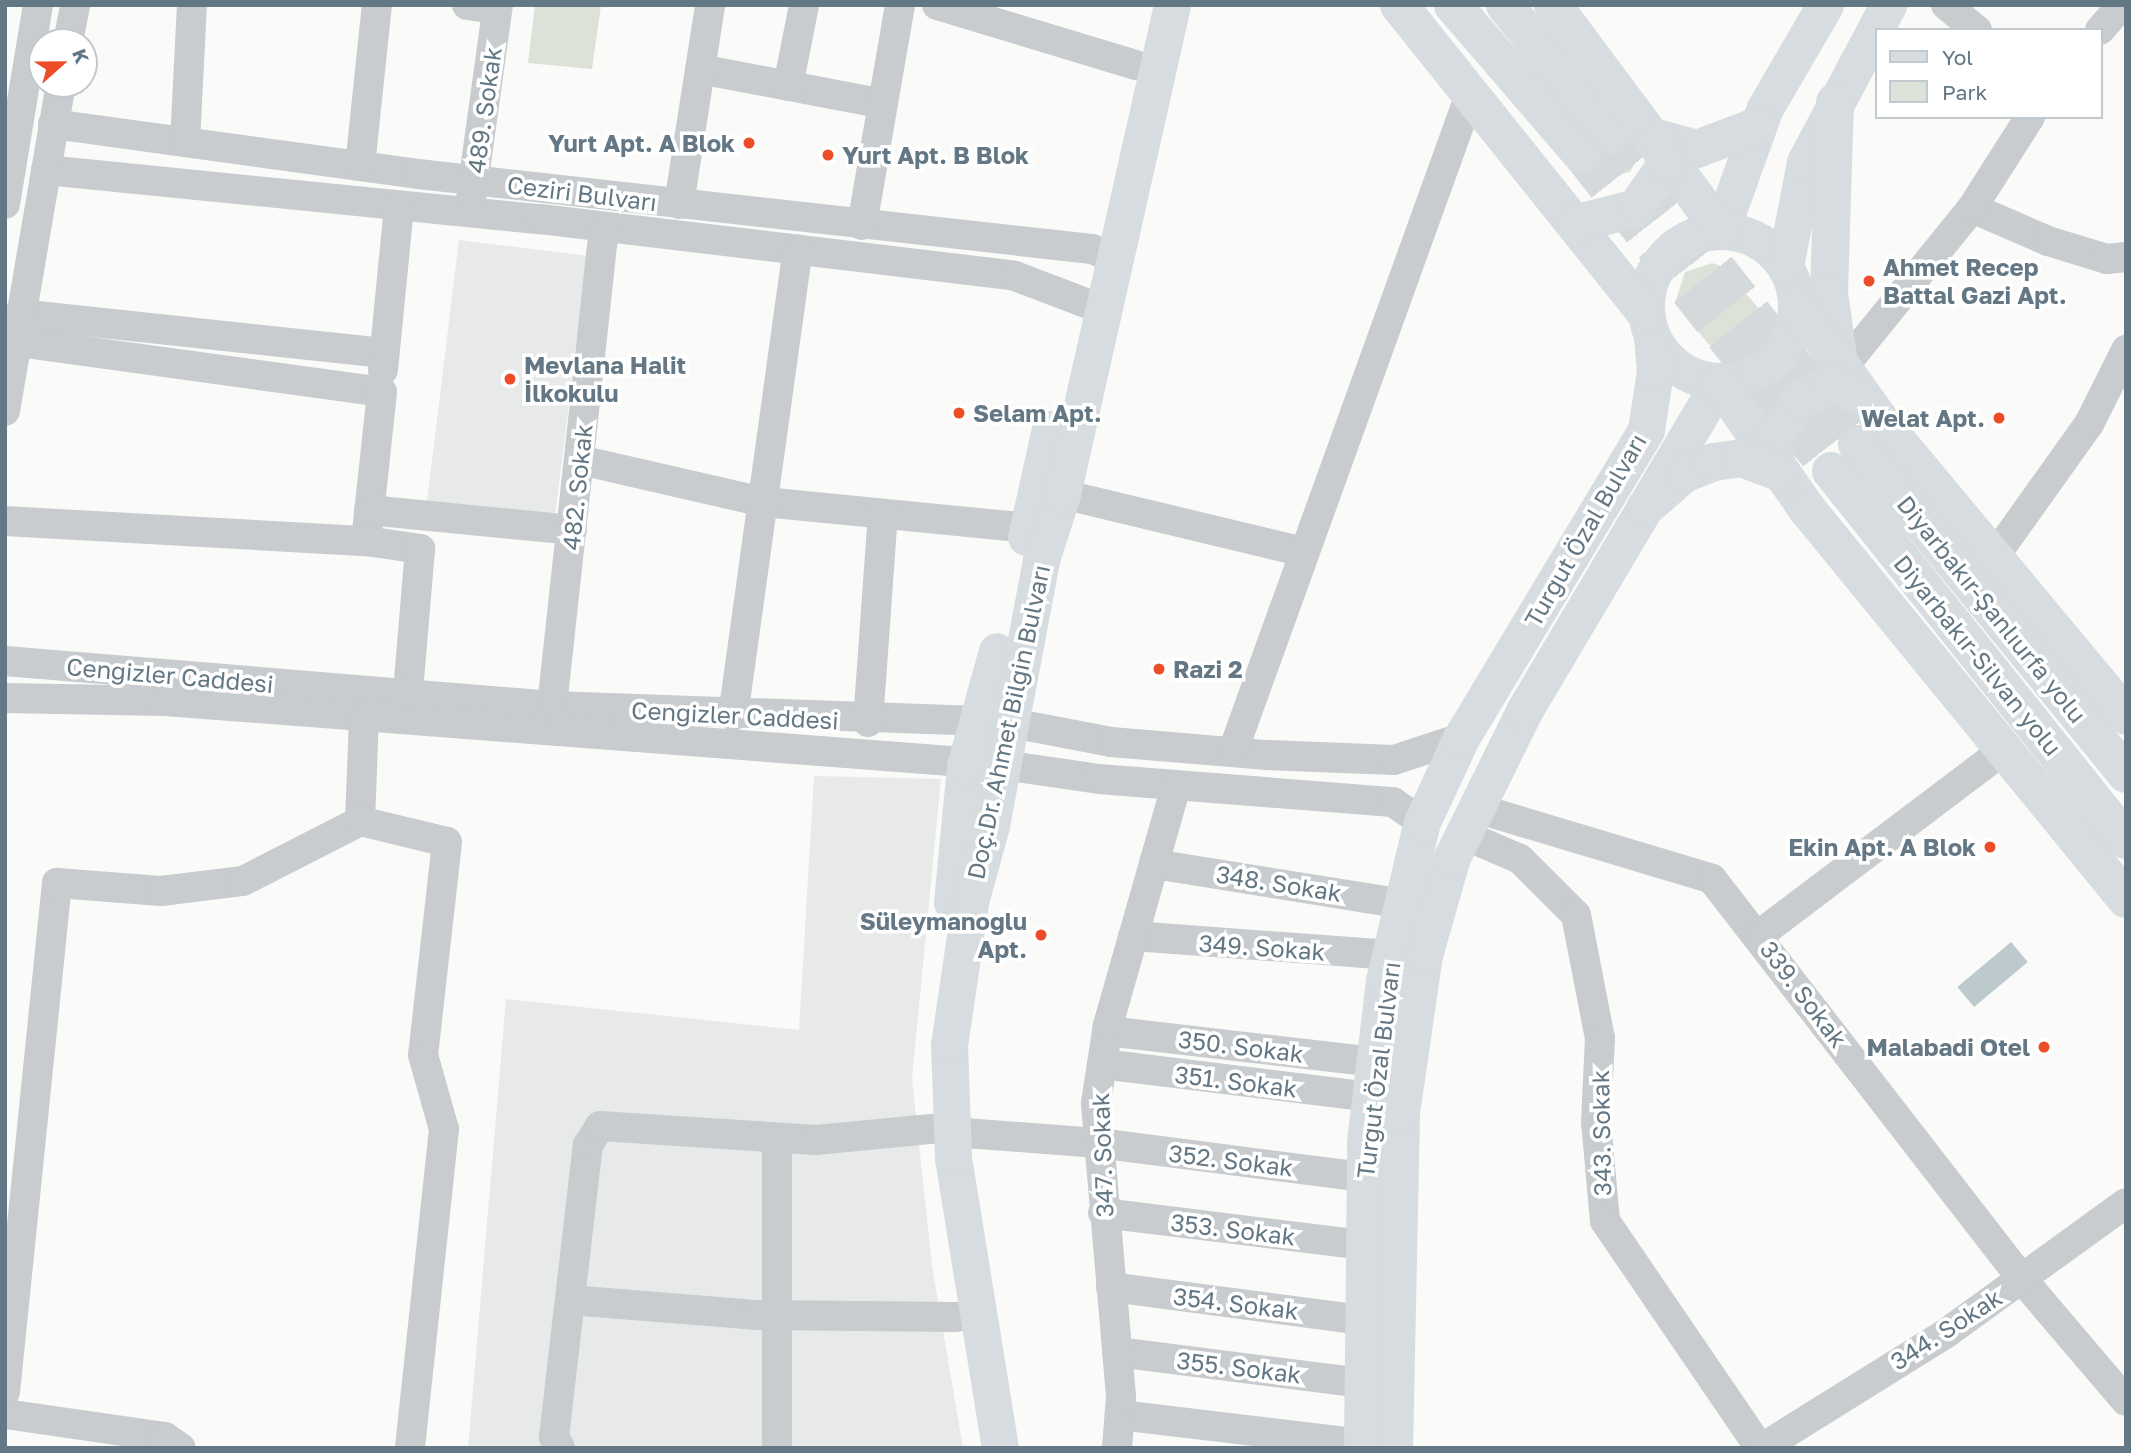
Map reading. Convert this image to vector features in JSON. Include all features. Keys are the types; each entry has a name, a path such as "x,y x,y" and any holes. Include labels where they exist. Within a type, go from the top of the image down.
{"highway":[{"path":"1399,5 1575,224 1649,325"},
{"path":"1453,5 1597,146 1504,5"},
{"path":"1553,5 1657,138 1721,230"},
{"path":"1835,102 1829,293 1849,373"},
{"path":"1657,138 1697,149 1758,126"},
{"path":"1575,224 1636,208 1666,165 1657,138"},
{"path":"1797,304 1994,557 2126,716"},
{"path":"1779,472 1771,442 1801,399 1849,373"},
{"path":"1719,382 1779,472 2006,748 2126,899"},
{"name":"Diyarbakır-Şanlıurfa yolu","path":"1857,444 2126,774"},
{"path":"1646,507 1684,474 1714,462 1741,458 1779,472"},
{"name":"Diyarbakır-Silvan yolu","path":"1831,471 2126,840"}],"main road":[{"name":"Doç.Dr. Ahmet Bilgin Bulvarı","path":"1102,253 1147,5"},
{"name":"Doç.Dr. Ahmet Bilgin Bulvarı","path":"1000,1448 942,1130 951,1032 970,902 1003,765 993,721 1028,528 1172,5"},
{"path":"1721,230 1758,126 1825,5"},
{"path":"1785,266 1746,234 1721,230 1700,233 1665,255 1654,272 1649,325 1681,371 1719,382 1754,375 1781,353 1797,304 1785,266 1805,162 1888,5"},
{"name":"Doç.Dr. Ahmet Bilgin Bulvarı","path":"978,1448 956,1318 942,1130 965,766 993,721 1062,494 1090,303"},
{"name":"Turgut Özal Bulvarı","path":"1372,1446 1361,1383 1364,1177 1372,1079 1391,955 1422,822 1461,738 1646,430 1655,371 1649,325"},
{"name":"Turgut Özal Bulvarı","path":"1372,1446 1401,1112 1424,955 1469,821 1524,711 1719,382"}],"street":[{"path":"5,204 9,166 38,5"},
{"path":"71,28 75,5"},
{"path":"185,142 192,5"},
{"path":"360,166 377,5"},
{"path":"467,5 498,7"},
{"path":"678,204 710,5"},
{"path":"788,86 804,5"},
{"path":"862,225 900,5"},
{"path":"937,5 1136,65"},
{"path":"2102,28 2122,5"},
{"name":"489. Sokak","path":"468,214 498,7"},
{"path":"700,69 883,104"},
{"path":"1233,751 1471,92"},
{"path":"5,411 58,98"},
{"path":"1849,373 1972,208 2029,119"},
{"name":"Ceziri Bulvarı","path":"53,124 474,181 1102,253"},
{"name":"Ceziri Bulvarı","path":"46,170 604,227 1014,276 1090,303"},
{"path":"366,541 399,208"},
{"path":"1972,208 2048,241 2107,259 2126,257"},
{"name":"482. Sokak","path":"552,706 604,227"},
{"path":"733,716 798,250"},
{"path":"18,328 384,352"},
{"path":"18,328 382,392"},
{"path":"1994,557 2089,424 2125,355"},
{"path":"580,460 764,502 1028,528"},
{"path":"1062,494 1304,552"},
{"path":"369,510 572,530"},
{"path":"868,722 883,515"},
{"path":"5,521 366,541 421,549 408,692"},
{"name":"Cengizler Caddesi","path":"5,662 408,692 552,706 868,722 993,721 1111,742 1394,760 1461,738"},
{"name":"Cengizler Caddesi","path":"5,698 364,716 965,766 1003,765 1176,786 1393,802 1422,822"},
{"path":"360,821 364,716"},
{"path":"1759,934 2006,748"},
{"name":"347. Sokak","path":"1117,1448 1120,1415 1117,1352 1098,1143 1102,1064 1107,1031 1176,786"},
{"path":"5,1392 57,883 161,891 243,881 360,821 447,842 423,1055 444,1129 410,1448"},
{"name":"339. Sokak","path":"1469,821 1712,879 1759,934 2022,1279 2126,1401"},
{"name":"343. Sokak","path":"1469,821 1520,859 1576,915 1600,1038 1597,1122 1605,1221 1761,1448"},
{"name":"348. Sokak","path":"1154,864 1404,904"},
{"name":"349. Sokak","path":"1133,936 1391,955"},
{"name":"350. Sokak","path":"1107,1031 1372,1079"},
{"name":"351. Sokak","path":"1102,1064 1372,1079"},
{"name":"352. Sokak","path":"570,1300 588,1145 600,1126 777,1138 942,1130 1098,1143 1364,1177"},
{"path":"777,1138 773,1316 777,1448"},
{"name":"344. Sokak","path":"1761,1448 2022,1279 2126,1203"},
{"name":"353. Sokak","path":"1103,1213 1362,1245"},
{"name":"354. Sokak","path":"1111,1287 1361,1320"},
{"path":"560,1448 554,1437 570,1300 773,1316 956,1318"},
{"name":"355. Sokak","path":"1117,1352 1361,1383"},
{"path":"5,1414 164,1437 181,1448"},
{"path":"1120,1415 1372,1446"}],"shaded area":[{"name":"Mevlana Halit İlkokulu","path":"459,240 587,256 555,518 427,502"},
{"path":"814,776 941,779 912,1078 932,1266 963,1448 468,1448 506,999 799,1030"},
{"path":"2011,942 2028,962 1974,1007 1957,987"}],"green space":[{"path":"535,5 601,5 592,69 528,63"},
{"path":"1631,117 1640,154 1630,172 1585,180 1573,167"},
{"path":"1712,263 1725,268 1758,308 1755,334 1737,348 1709,345 1675,303 1685,272"}],"tunnel":[{"path":"1610,135 1857,444"},
{"path":"1583,156 1831,471"}],"place":[{"name":"Yurt Apt. A Blok","path":"749,143"},
{"name":"Yurt Apt. B Blok","path":"828,155"},
{"name":"Ahmet Recep Battal Gazi Apt.","path":"1869,281"},
{"name":"Mevlana Halit İlkokulu","path":"510,379"},
{"name":"Selam Apt.","path":"959,413"},
{"name":"Welat Apt.","path":"1999,418"},
{"name":"Razi 2","path":"1159,669"},
{"name":"Ekin Apt. A Blok","path":"1990,847"},
{"name":"Süleymanoğlu Apt.","path":"1041,935"},
{"name":"Malabadi Otel","path":"2044,1047"}]}
